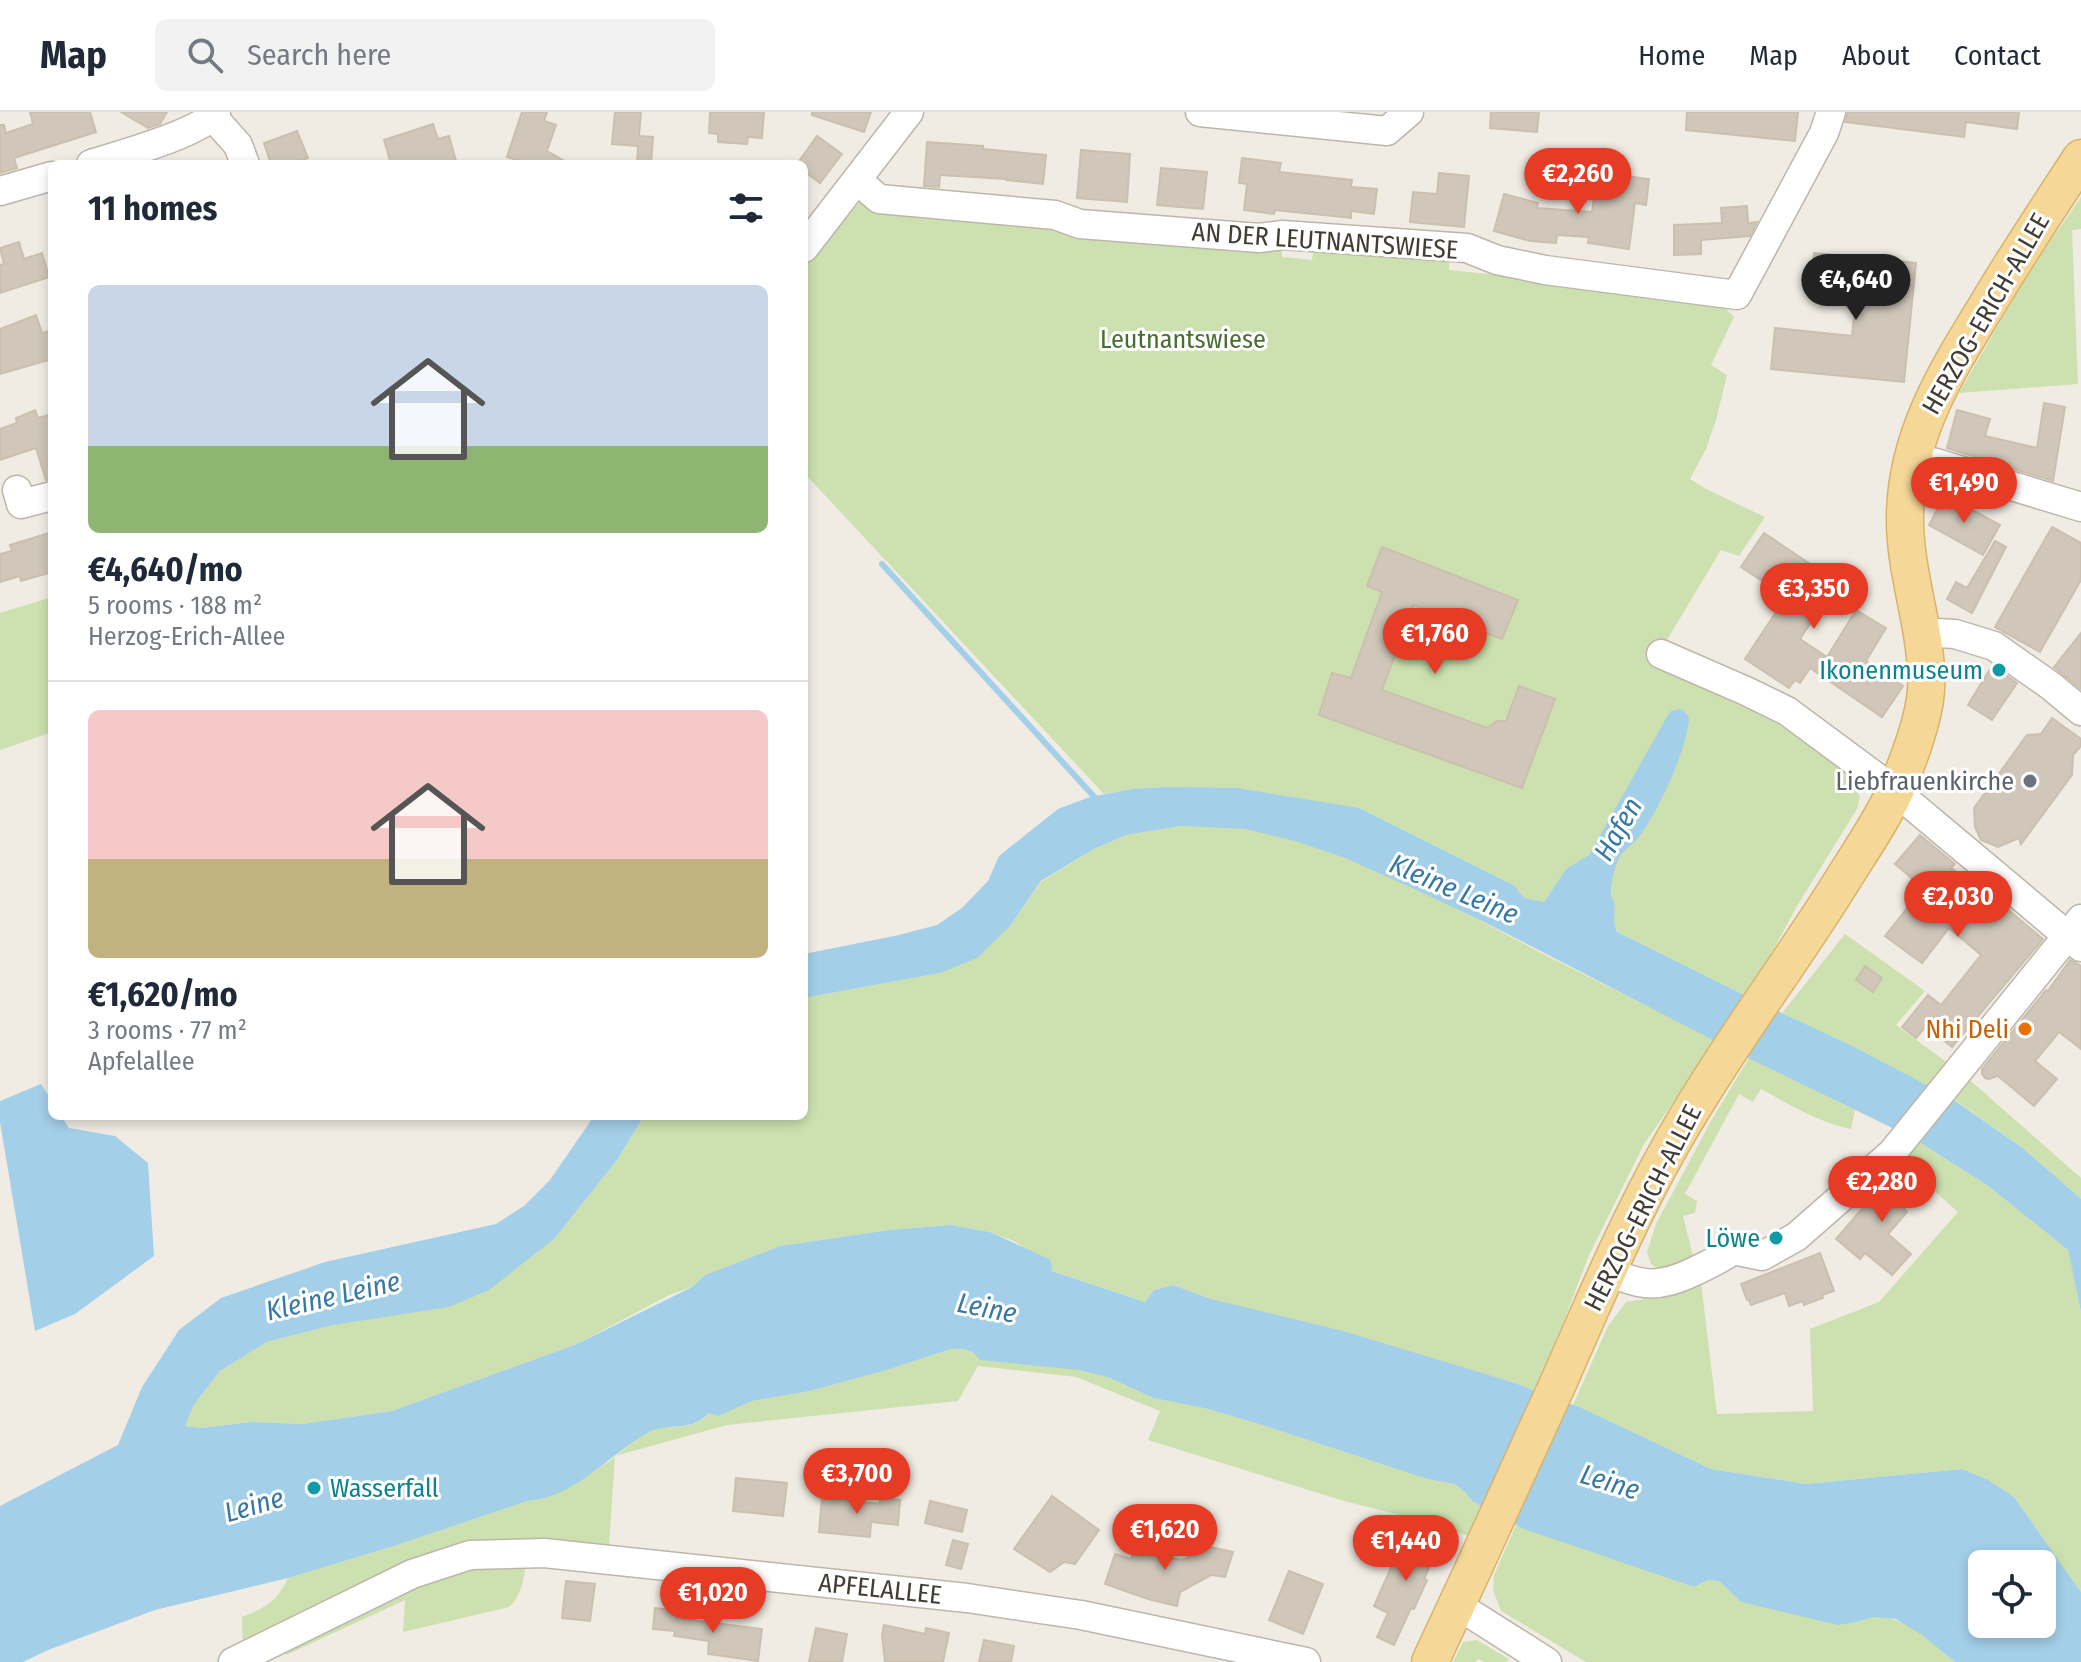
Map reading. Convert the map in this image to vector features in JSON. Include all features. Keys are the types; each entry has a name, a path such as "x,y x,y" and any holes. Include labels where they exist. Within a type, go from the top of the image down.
{"main road":[{"name":"HERZOG-ERICH-ALLEE","path":"1430,1662 1647,1187 1691,1110 1849,869 1895,791 1909,757 1926,694 1924,651 1910,573 1905,516 1911,458 1921,429 1953,362 2017,255 2081,158"}],"street":[{"path":"808,243 909,112"},
{"path":"1200,112 1387,131 1409,112"},
{"name":"AN DER LEUTNANTSWIESE","path":"857,180 879,199 1055,215 1080,224 1259,238 1283,235 1467,248 1497,260 1545,270 1737,295 1824,133 1831,112"},
{"path":"103,160 186,131 215,114 238,145 244,160"},
{"path":"0,191 48,177"},
{"path":"1911,458 2081,507"},
{"path":"17,490 21,504 48,497"},
{"path":"1920,632 1955,634 1994,646 2079,705"},
{"path":"1607,1270 1625,1279 1659,1284 1673,1282 1733,1250 1762,1256 1796,1237 1892,1153 2076,934 1895,791 1787,711 1661,654"},
{"name":"APFELALLEE","path":"233,1662 412,1574 470,1555 544,1553 995,1602 1081,1615 1306,1662"},
{"path":"1456,1607 1547,1662"}],"green space":[{"path":"2081,197 2081,229 2072,230 2078,384 1959,393 2028,274"},
{"name":"Leutnantswiese","path":"861,201 1282,248 1282,257 1312,260 1314,245 1449,256 1449,270 1714,297 1734,317 1711,365 1727,375 1706,449 1690,479 1765,517 1739,556 1721,550 1652,665 1780,724 1853,779 1860,797 1857,809 1797,906 1748,997 1617,932 1611,897 1566,869 1544,902 1531,902 1520,895 1165,787 1104,794 808,477 808,261"},
{"path":"48,598 48,733 0,750 0,613"},
{"path":"1181,826 1248,829 1330,852 1408,885 1717,1040 1644,1144 1589,1255 1534,1390 1211,1299 1173,1285 1154,1290 1145,1302 1051,1271 1016,1242 990,1232 950,1225 889,1230 780,1246 705,1275 692,1287 669,1295 577,1344 392,1411 302,1424 251,1422 201,1428 184,1426 193,1406 220,1371 267,1342 333,1325 555,1238 617,1160 642,1120 808,1120 808,997 940,973 1010,926 1041,882 1094,849 1126,835"},
{"path":"1845,934 1925,991 1896,1025 1964,1075 2081,1178 2081,1199 2024,1149 1952,1098 1782,1013"},
{"path":"1749,1058 1855,1110 1851,1129 1816,1117 1761,1089 1753,1102 1739,1094 1685,1194 1697,1201 1695,1213 1683,1216 1693,1256 1660,1270 1651,1264 1647,1252 1656,1224"},
{"path":"1911,1137 1987,1185 2068,1250 2081,1312 2081,1592 2056,1557 2056,1550 2051,1550 2014,1497 1962,1469 1806,1484 1711,1469 1573,1405 1608,1326 1626,1302 1662,1296 1701,1283 1717,1414 1813,1411 1810,1329 1879,1302 1958,1212 1896,1157"},
{"path":"951,1349 964,1349 1110,1378 1153,1398 1208,1409 1427,1479 1454,1484 1472,1501 1485,1508 1473,1538 1437,1524 1344,1501 1148,1440 1160,1411 1076,1377 978,1366 958,1401 727,1425 617,1456 638,1438 655,1429 688,1425 710,1413 718,1415 752,1401 810,1391"},
{"path":"615,1457 609,1546 573,1541 527,1545 522,1586 509,1607 403,1632 405,1600 286,1655 277,1637 243,1653 242,1617 270,1603 288,1578 551,1495"},
{"path":"1516,1525 1694,1587 1708,1580 1719,1581 1741,1602 1856,1622 1874,1617 1897,1621 1918,1632 1955,1662 1586,1662 1501,1611 1493,1590 1494,1575"},
{"path":"1477,1640 1509,1659 1507,1662 1478,1659 1475,1662 1453,1662 1463,1642"}],"water":[{"path":"1683,710 1689,718 1687,731 1672,777 1649,822 1620,856 1615,868 1611,896 1617,932 1854,1047 1951,1098 2024,1149 2081,1199 2081,1312 2068,1250 1987,1185 1911,1137 1746,1057 1486,923 1345,858 1295,841 1245,829 1181,826 1126,835 1094,849 1041,881 1010,926 977,958 940,973 808,997 808,953 937,925 962,908 988,881 999,856 1058,809 1090,797 1132,789 1237,788 1359,808 1515,886 1524,897 1544,902 1566,869 1589,855 1671,711"},
{"path":"41,1084 48,1095 48,1120 64,1120 69,1128 115,1136 148,1163 154,1256 75,1314 35,1331 0,1122 0,1101"},
{"path":"591,1120 642,1120 617,1160 555,1238 489,1290 449,1307 333,1325 267,1342 220,1371 193,1406 185,1426 201,1428 251,1422 302,1424 392,1411 577,1344 692,1287 705,1275 780,1246 889,1230 950,1225 990,1232 1049,1259 1051,1271 1145,1302 1154,1290 1173,1285 1211,1299 1343,1331 1515,1383 1579,1407 1711,1469 1806,1484 1962,1469 1988,1480 2014,1497 2051,1550 1968,1550 1968,1638 2056,1638 2056,1557 2081,1592 2081,1662 1955,1662 1896,1619 1874,1617 1838,1625 1741,1602 1719,1581 1708,1580 1694,1587 1524,1529 1472,1501 1454,1484 1427,1479 1208,1409 1153,1398 1110,1378 1079,1370 980,1360 964,1349 951,1349 810,1391 752,1401 718,1416 710,1413 688,1425 653,1430 563,1491 288,1578 155,1610 23,1662 0,1662 0,1506 118,1445 142,1387 179,1330 221,1298 325,1262 496,1224 524,1206 550,1180"}],"building":[{"path":"30,112 90,112 96,132 14,158 17,168 0,173 0,125 4,125 6,133 33,124"},
{"path":"121,112 167,112 160,124 148,128"},
{"path":"522,112 547,112 544,121 556,125 547,151 563,160 517,160 507,157"},
{"path":"615,112 641,112 639,136 653,137 651,160 637,160 638,146 612,144"},
{"path":"710,112 764,112 762,138 748,137 747,144 718,142 718,134 709,133"},
{"path":"812,112 871,112 864,132 812,115"},
{"path":"1491,112 1539,112 1537,132 1490,128"},
{"path":"1687,112 1798,112 1795,141 1686,130"},
{"path":"1848,112 2019,112 2017,129 1966,122 1964,137 1845,122"},
{"path":"433,124 438,139 449,136 456,160 390,160 384,140"},
{"path":"297,131 308,158 270,160 264,143"},
{"path":"817,136 842,154 820,183 808,174 808,160 800,160"},
{"path":"927,142 1046,155 1043,184 940,175 939,187 924,186"},
{"path":"1081,150 1130,154 1127,202 1077,198"},
{"path":"1242,158 1281,163 1279,172 1352,180 1351,187 1377,189 1374,214 1351,211 1351,218 1244,210 1247,184 1239,183"},
{"path":"1161,168 1207,172 1203,209 1157,205"},
{"path":"1439,173 1469,176 1464,227 1410,222 1413,192 1437,194"},
{"path":"1610,174 1649,179 1646,205 1635,203 1629,249 1588,243 1589,237 1557,235 1556,243 1530,241 1494,231 1504,194 1538,203 1537,208 1592,212 1594,197 1607,198"},
{"path":"1747,206 1748,223 1757,222 1750,236 1701,240 1701,254 1674,255 1674,225 1722,223 1721,208"},
{"path":"19,242 24,259 42,253 48,277 0,293 0,265 4,264 0,248"},
{"path":"1814,253 1916,263 1904,382 1771,369 1775,328 1852,336 1856,296 1810,291"},
{"path":"36,315 42,333 48,331 48,360 0,374 0,329"},
{"path":"2044,403 2065,407 2053,481 1947,448 1957,410 1990,419 1985,436 2037,448"},
{"path":"35,410 38,418 48,415 48,480 36,448 0,460 0,429 17,423 16,418"},
{"path":"1945,495 2000,525 1983,555 1929,525"},
{"path":"2052,527 2081,543 2081,580 2040,652 1995,627"},
{"path":"48,533 48,573 21,581 20,576 0,582 0,554 12,551 10,545"},
{"path":"1764,533 1837,582 1800,639 1827,657 1856,610 1886,628 1866,661 1903,686 1882,717 1810,668 1800,683 1795,680 1789,688 1745,659 1786,597 1741,567"},
{"path":"1995,541 2006,547 1972,613 1947,599 1956,582 1967,588"},
{"path":"1382,547 1518,600 1502,639 1414,605 1382,690 1487,728 1497,721 1506,721 1519,686 1555,699 1522,788 1319,715 1332,673 1351,678 1382,592 1367,586"},
{"path":"2081,633 2081,689 2054,667"},
{"path":"1992,666 2017,683 1992,720 1968,705"},
{"name":"Liebfrauenkirche","path":"2052,718 2081,739 2081,746 2073,755 2072,775 2021,844 2019,838 1998,847 1981,840 1975,827 1974,808 2027,735 2041,734"},
{"path":"1920,835 1955,864 1951,868 1999,902 2043,939 1952,1047 1926,1026 1916,1038 1902,1027 1928,995 1941,1005 1981,955 1949,928 1922,963 1885,936 1923,888 1895,864"},
{"path":"2070,960 2081,966 2081,1049 2059,1032 2035,1061 2057,1079 2034,1106 1998,1076 1985,1078 1982,1069"},
{"path":"1865,966 1882,978 1873,992 1856,980"},
{"path":"1899,1169 1921,1188 1904,1209 1907,1212 1888,1234 1911,1254 1892,1275 1865,1253 1860,1259 1836,1239"},
{"path":"1820,1253 1834,1291 1804,1305 1803,1301 1789,1306 1785,1293 1751,1305 1747,1300 1741,1284"},
{"path":"736,1478 787,1483 783,1516 733,1511"},
{"path":"1052,1496 1099,1530 1075,1564 1064,1562 1050,1572 1014,1549"},
{"path":"822,1498 880,1504 880,1498 900,1500 898,1525 871,1522 870,1537 819,1532"},
{"path":"930,1501 967,1510 962,1532 925,1523"},
{"path":"1426,1526 1444,1534 1414,1609 1411,1608 1394,1645 1377,1637 1388,1613 1374,1606 1401,1545 1415,1551"},
{"path":"953,1540 968,1544 961,1569 946,1565"},
{"path":"1138,1540 1161,1548 1158,1557 1183,1560 1206,1546 1233,1552 1225,1577 1211,1575 1180,1592 1177,1606 1105,1584 1115,1554 1131,1559"},
{"path":"1289,1571 1323,1584 1303,1634 1269,1620"},
{"path":"566,1581 595,1584 590,1621 562,1618"},
{"path":"655,1608 685,1612 684,1619 762,1629 758,1661 708,1654 709,1641 674,1636 675,1631 653,1629"},
{"path":"884,1625 925,1634 926,1628 949,1633 943,1662 885,1662"},
{"path":"816,1628 847,1634 842,1662 809,1662"},
{"path":"984,1640 1014,1646 1011,1662 979,1662"}],"waterway":[{"path":"882,564 1098,801"}],"place":[{"name":"Ikonenmuseum","path":"1999,670"},
{"name":"Liebfrauenkirche","path":"2030,781"},
{"name":"Nhi Deli","path":"2025,1029"},
{"name":"Löwe","path":"1776,1238"},
{"name":"Wasserfall","path":"314,1488"}],"water label":[{"name":"Hafen","path":"1618,829"},
{"name":"Kleine Leine","path":"1454,889"},
{"name":"Kleine Leine","path":"333,1296"},
{"name":"Leine","path":"987,1308"},
{"name":"Leine","path":"1610,1482"},
{"name":"Leine","path":"254,1505"}]}
